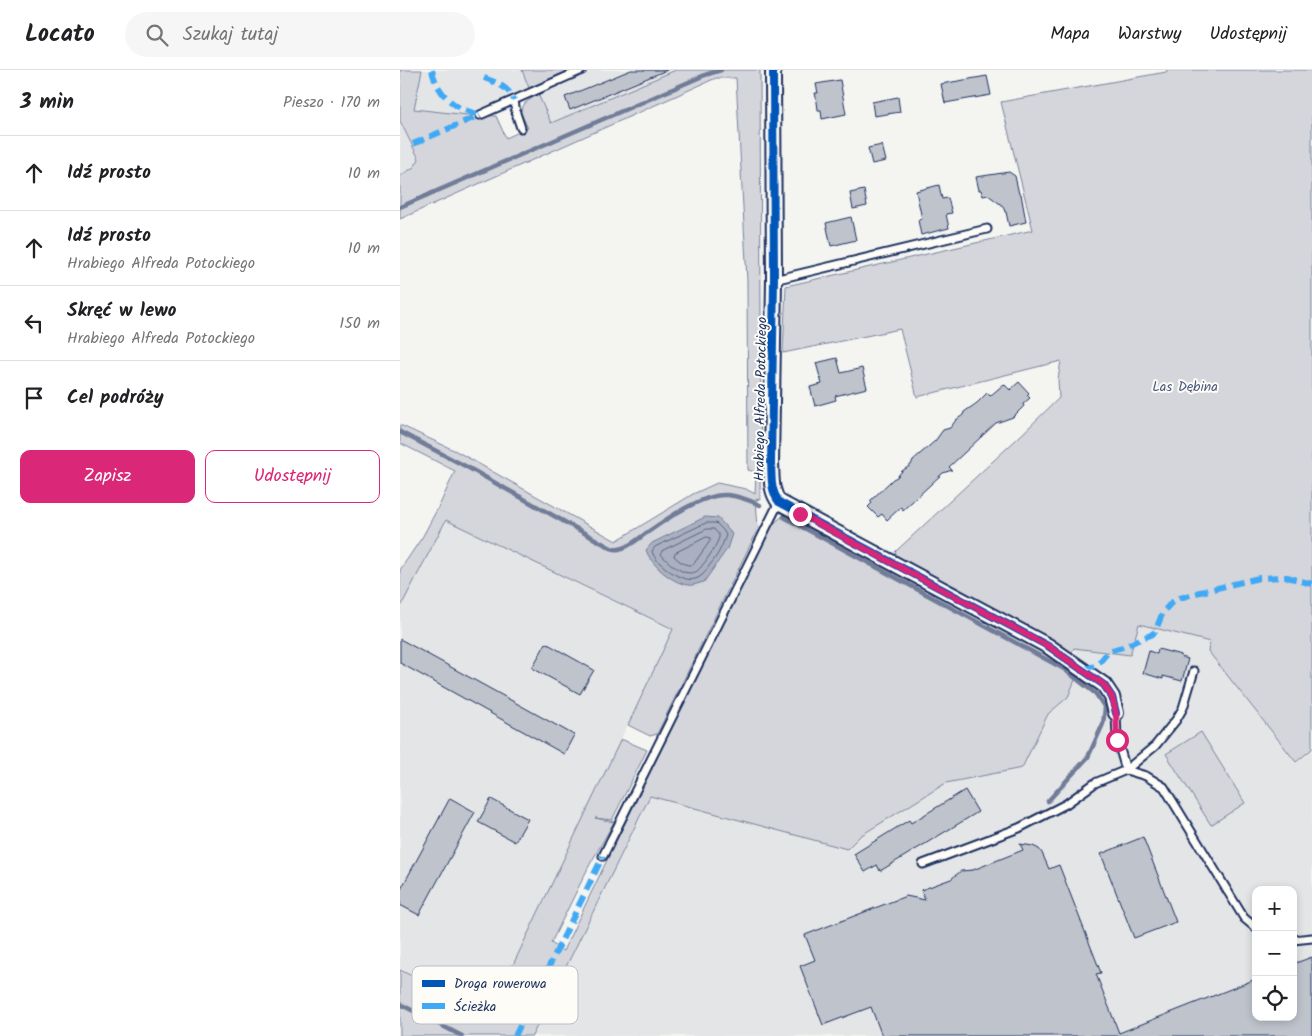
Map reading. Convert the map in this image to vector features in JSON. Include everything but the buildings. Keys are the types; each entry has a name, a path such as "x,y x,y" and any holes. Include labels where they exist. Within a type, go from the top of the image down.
{"street":[{"name":"Hrabiego Alfreda Potockiego","path":"775,70 772,488 779,502"},
{"path":"779,502 1048,646 1104,685 1112,697 1116,713"}],"lane":[{"path":"480,115 582,70"},
{"path":"514,100 521,128"},
{"path":"774,280 987,229"},
{"path":"604,856 779,502"},
{"path":"923,864 1019,828 1066,804 1096,783 1126,770 1155,746 1176,720 1183,708 1194,672"},
{"path":"1116,713 1117,740 1126,770"},
{"path":"1126,770 1146,776 1164,787 1244,918 1252,925"},
{"path":"1297,940 1312,938"}],"shaded area":[{"path":"422,70 522,70 529,88 468,115 414,109"},
{"path":"593,70 676,70 551,124 538,94"},
{"path":"400,121 419,159 414,167 400,176"},
{"path":"446,520 673,630 512,966 412,966 412,976 400,970 400,608"},
{"path":"1139,624 1210,642 1297,762 1312,749 1312,1036 532,1036 538,1024 578,1024 578,966 567,966 651,795 847,849 860,836 946,783 1022,768 1048,714 1068,697 1081,667 1074,648 1130,655"}],"green space":[{"path":"400,70 422,70 414,109 496,116 506,138 528,128 520,112 525,103 538,94 551,123 676,70 760,70 761,334 760,500 756,499 758,529 657,734 650,736 628,725 673,629 446,520 400,608 400,570 423,536 455,471 400,443 400,425 456,451 616,541 693,494 717,483 746,489 755,494 756,472 748,470 747,281 736,78 716,78 400,219 400,176 414,167 419,159 400,121"},
{"path":"522,70 569,70 529,88"},
{"name":"Las Dębina","path":"1167,70 1312,70 1312,749 1296,762 1208,651 1210,642 1139,624 1130,655 1074,648 1071,654 956,587 899,559 895,552 1059,398 1058,379 1061,361 917,397 900,329 783,353 786,286 1033,230 1001,102 1166,72"},
{"path":"786,513 1056,660 1077,675 1068,697 1048,714 1022,768 946,783 860,836 847,849 650,796 566,966 512,966 621,739 647,750 612,820 595,818 614,822 589,866 551,943 563,951 771,526"},
{"path":"1201,732 1245,803 1211,825 1166,754"},
{"path":"400,970 412,976 412,1024 538,1024 532,1036 400,1036"}],"water":[{"path":"705,517 718,518 732,534 727,549 704,582 692,585 682,584 669,577 657,567 646,550 652,543"}],"waterway":[{"path":"400,207 705,75 721,70"},
{"path":"400,432 615,549 629,545 673,515 707,498 727,495 744,498 760,505"},
{"path":"784,517 1064,669 1096,694 1105,708 1103,724 1088,757 1048,801"},
{"path":"400,1004 412,1010"},
{"path":"439,1024 462,1036"}],"marked path":[{"path":"432,70 440,89 450,101 460,108 480,115"},
{"path":"484,78 498,83 505,88 514,100"},
{"path":"413,144 480,115"},
{"path":"1083,670 1097,665 1109,651 1126,646 1155,632 1163,612 1177,599 1259,578 1287,577 1312,584"},
{"path":"549,966 603,856"},
{"path":"515,1036 521,1024"}],"cycle path":[{"path":"773,70 774,280 771,463 772,483 776,497 779,502 1048,646 1104,685 1112,697 1116,713"}],"route":[{"path":"800,514 1048,646 1104,685 1112,697 1116,713 1117,740"}]}
